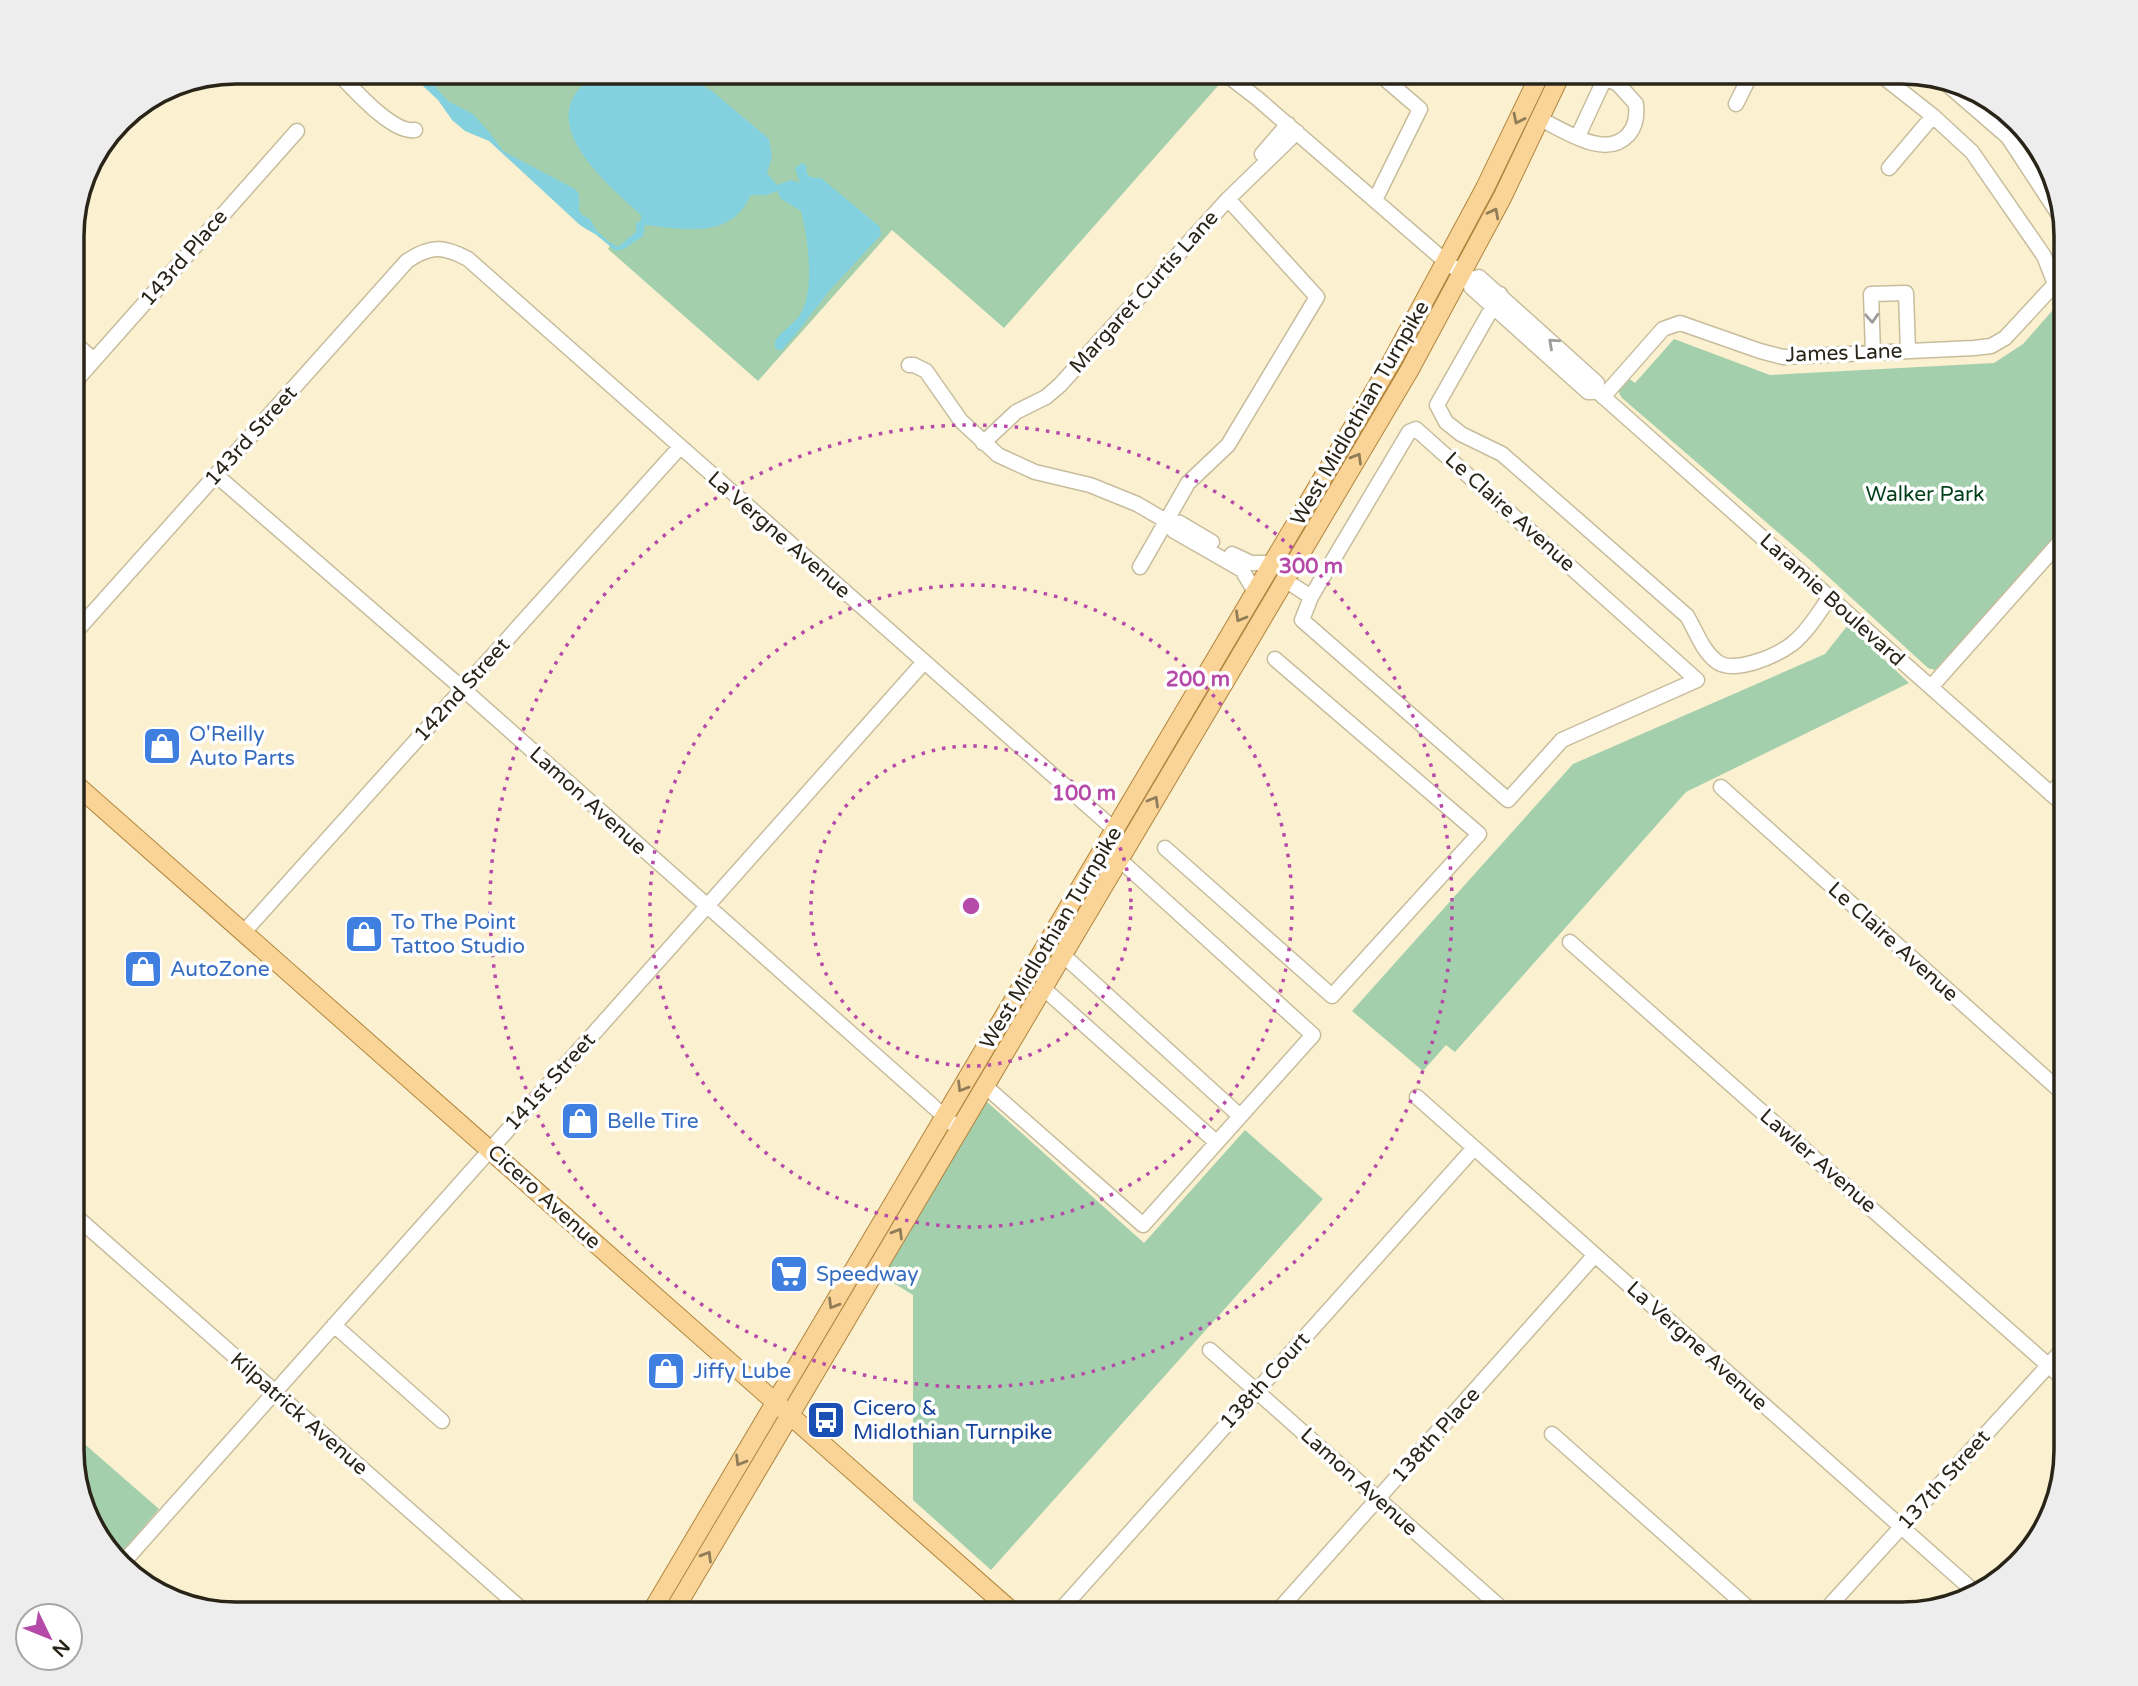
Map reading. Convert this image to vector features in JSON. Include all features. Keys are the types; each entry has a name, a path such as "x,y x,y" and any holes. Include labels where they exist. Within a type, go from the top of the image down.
{"main road":[{"name":"West Midlothian Turnpike","path":"657,1602 1392,361 1447,262 1535,84"},
{"name":"West Midlothian Turnpike","path":"679,1602 1467,276 1557,84"},
{"path":"1264,577 1284,580"},
{"name":"Cicero Avenue","path":"84,791 1001,1602"}],"street":[{"path":"350,84 390,121 404,130 415,130"},
{"name":"Laramie Boulevard","path":"1238,84 1447,262 1467,276 1471,287 1496,300 1588,392 1600,395 2054,797"},
{"path":"1375,200 1420,109 1391,84"},
{"path":"1578,136 1596,84"},
{"path":"1540,119 1598,145 1609,146 1625,139 1635,122 1636,104 1618,84"},
{"path":"1736,104 1746,84"},
{"path":"1889,168 1933,116 1892,84"},
{"path":"1961,97 2008,137 2050,200"},
{"name":"James Lane","path":"1933,116 1972,152 2044,256 2054,281"},
{"name":"Margaret Curtis Lane","path":"984,443 1005,420 1053,392 1074,371 1228,199 1232,187 1292,128"},
{"name":"143rd Place","path":"84,371 297,131"},
{"path":"1140,566 1194,476 1228,445 1317,297 1228,199"},
{"name":"La Vergne Avenue","path":"438,248 453,251 468,259 1115,830"},
{"name":"143rd Street","path":"84,623 407,261 425,250 438,248"},
{"name":"James Lane","path":"1600,395 1663,329 1681,323 1783,357 1992,346 2005,338 2054,285"},
{"path":"1874,353 1871,294 1906,293 1908,351"},
{"path":"1496,300 1437,405 1446,422 1461,434 1502,454 1686,616 1717,663 1735,667 1774,654 1792,644 1810,626 1829,598"},
{"path":"84,351 94,360"},
{"path":"909,365 926,371 961,422 984,443 1015,465 1111,492 1166,521 1174,531 1242,570 1264,577"},
{"name":"Le Claire Avenue","path":"1416,429 1698,680 1562,740 1508,800 1302,620 1311,597 1409,432 1416,429"},
{"name":"142nd Street","path":"244,932 680,447"},
{"name":"Lamon Avenue","path":"216,475 463,689 959,1129"},
{"path":"1166,521 1180,523 1244,561 1260,564 1264,577"},
{"path":"1931,687 2054,549"},
{"path":"1284,580 1311,597"},
{"path":"1165,848 1332,996 1479,834 1275,659"},
{"name":"141st Street","path":"129,1557 924,662"},
{"name":"Le Claire Avenue","path":"1721,787 2054,1085"},
{"path":"2051,794 2054,790"},
{"path":"985,1086 1143,1225 1313,1035 1120,860 1115,830"},
{"name":"Lawler Avenue","path":"1570,942 2054,1370"},
{"path":"1063,955 1240,1116"},
{"path":"1043,988 1216,1142"},
{"name":"La Vergne Avenue","path":"1417,1097 1968,1586"},
{"name":"138th Court","path":"1067,1602 1474,1148"},
{"name":"Kilpatrick Avenue","path":"84,1224 513,1602"},
{"name":"138th Place","path":"1286,1602 1595,1255"},
{"path":"334,1325 442,1421"},
{"name":"Lamon Avenue","path":"1210,1350 1495,1602"},
{"name":"137th Street","path":"1833,1602 2054,1359"},
{"path":"1552,1434 1741,1602"}],"green space":[{"path":"430,84 1220,84 1004,328 892,230 758,381 608,249 610,246 514,159 477,133"},
{"name":"Walker Park","path":"2054,309 2054,538 1935,670 1928,668 1810,560 1622,398 1619,392 1627,377 1635,383 1674,339 1770,375 1994,363 2023,344"},
{"path":"1848,625 1909,683 1686,792 1455,1052 1446,1045 1423,1071 1352,1011 1573,764 1825,654"},
{"path":"986,1101 1144,1243 1245,1130 1323,1199 991,1570 913,1500 913,1295 882,1276"},
{"path":"84,1443 159,1509 123,1551 104,1526 92,1499 84,1460"}],"water":[{"path":"422,84 433,84 448,101 473,114 503,151 575,189 579,194 579,210 582,215 590,219 596,230 618,247 636,232 636,223 641,221 641,215 591,166 578,147 570,127 569,108 579,89 585,84 700,84 769,139 772,157 767,173 777,185 791,180 800,183 795,168 802,163 807,166 809,176 821,178 880,227 881,235 829,291 782,350 778,350 775,348 775,341 801,313 809,277 808,249 801,211 781,199 777,191 767,195 751,195 737,215 709,228 685,229 645,225 643,236 624,249 616,251 581,226 489,141 465,131 452,120 438,100"}],"place":[{"name":"O'Reilly Auto Parts","path":"162,746"},
{"name":"To The Point Tattoo Studio","path":"364,934"},
{"name":"AutoZone","path":"143,969"},
{"name":"Belle Tire","path":"580,1121"},
{"name":"Speedway","path":"789,1274"},
{"name":"Jiffy Lube","path":"666,1371"},
{"name":"Cicero & Midlothian Turnpike","path":"826,1420"}]}
